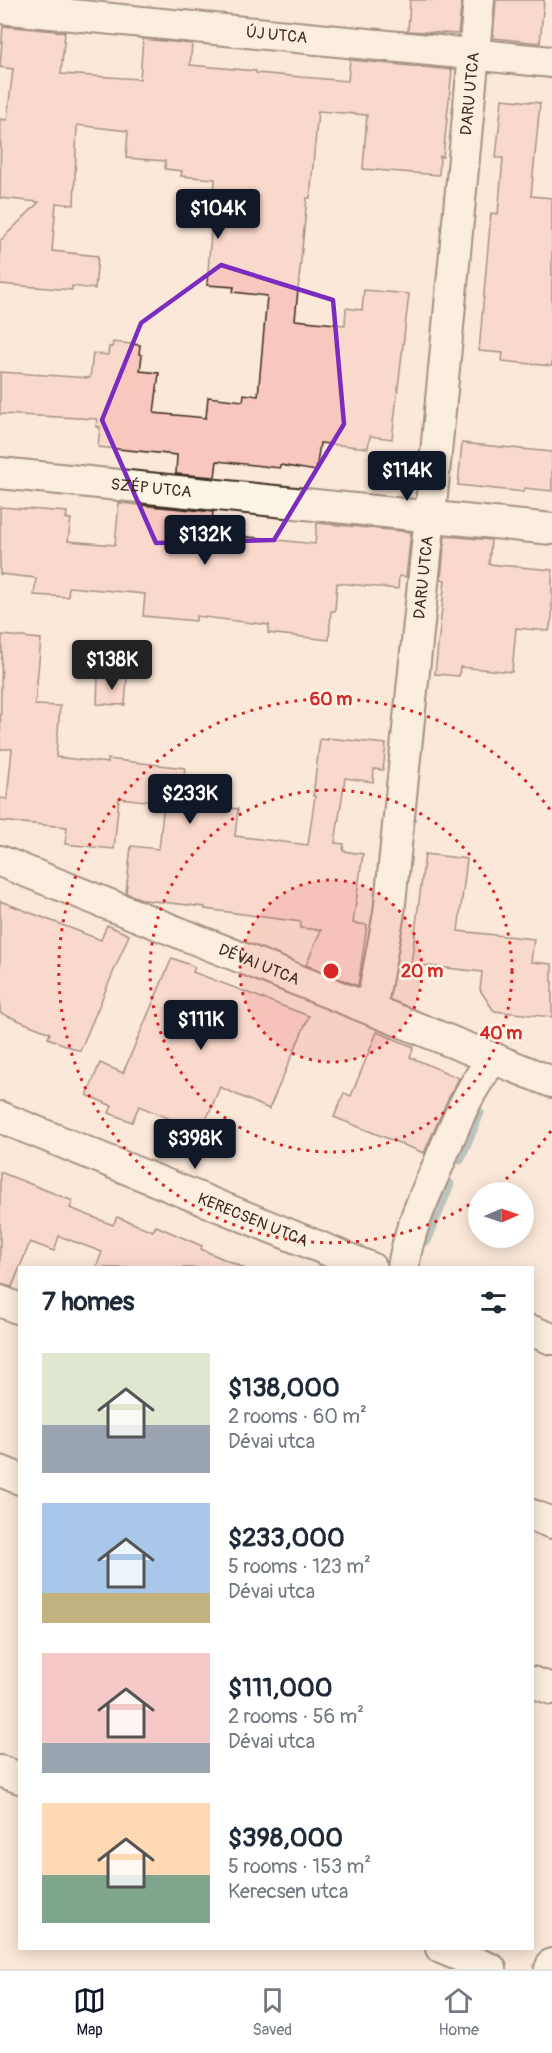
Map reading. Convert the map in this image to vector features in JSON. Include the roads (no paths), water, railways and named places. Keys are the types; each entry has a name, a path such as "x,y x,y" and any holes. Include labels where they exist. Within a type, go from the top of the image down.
{"street":[{"name":"DARU UTCA","path":"371,1009 389,912 430,516 479,0"},
{"name":"ÚJ UTCA","path":"0,8 552,62"},
{"name":"SZÉP UTCA","path":"0,473 552,528"},
{"name":"DÉVAI UTCA","path":"0,861 552,1082"},
{"path":"403,1266 417,1215 451,1132 477,1080 494,1058"},
{"name":"KERECSEN UTCA","path":"0,1117 366,1266"},
{"path":"0,1301 18,1308"},
{"path":"534,1332 552,1339"},
{"path":"0,1471 18,1478"},
{"path":"534,1516 552,1523"},
{"path":"534,1683 552,1689"},
{"path":"0,1771 18,1778"},
{"path":"446,1950 491,1969"},
{"path":"550,1969 552,1964"}],"waterway":[{"path":"460,1160 480,1113"},
{"path":"427,1241 450,1184"}]}
